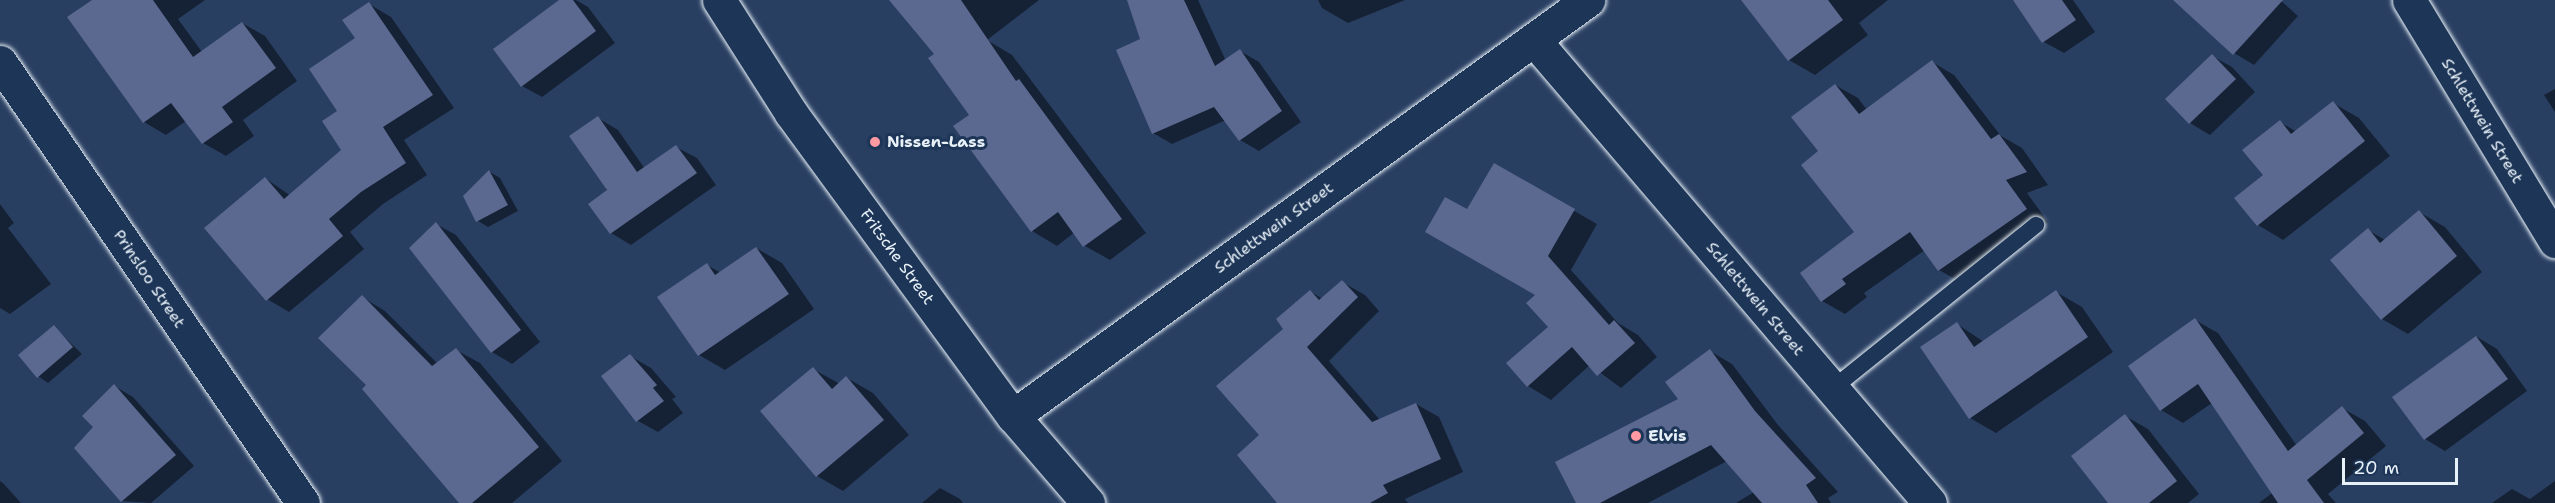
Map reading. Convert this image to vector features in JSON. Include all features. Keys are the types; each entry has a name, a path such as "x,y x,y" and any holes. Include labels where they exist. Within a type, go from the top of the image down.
{"street":[{"name":"Fritsche Street","path":"718,0 791,113 1013,416 1088,503"},
{"name":"Schlettwein Street","path":"1013,416 1588,0"},
{"name":"Schlettwein Street","path":"2409,0 2555,241"},
{"name":"Schlettwein Street","path":"1534,40 1930,503"},
{"name":"Prinsloo Street","path":"0,62 298,501"}],"lane":[{"path":"1832,389 2036,225"}],"building":[{"path":"92,0 153,0 193,57 242,22 276,68 222,107 233,122 202,144 171,103 143,123 67,17"},
{"path":"559,0 573,0 596,31 521,87 493,49"},
{"path":"889,0 961,0 1016,81 1019,79 1122,219 1083,247 1058,212 1031,232 953,126 969,115 928,58 934,54"},
{"path":"1127,0 1184,0 1215,66 1240,49 1282,111 1239,141 1214,107 1152,134 1116,50 1140,39"},
{"path":"1741,0 1828,0 1843,20 1788,61"},
{"path":"2013,0 2062,0 2076,20 2042,43"},
{"path":"2173,0 2283,0 2233,55"},
{"path":"369,2 433,95 383,127 406,163 361,192 329,219 343,236 266,301 204,228 265,177 284,199 341,150 322,121 337,111 309,69 355,38 342,20"},
{"path":"2212,54 2236,79 2189,124 2165,99"},
{"path":"1932,60 1991,139 1999,134 2027,172 2006,180 2027,209 1938,271 1910,232 1842,279 1846,284 1821,302 1800,273 1854,232 1801,165 1818,151 1791,117 1835,84 1859,114"},
{"path":"2333,101 2365,141 2257,226 2234,198 2263,175 2242,150 2280,120 2291,134"},
{"path":"598,116 637,172 676,145 697,173 610,234 588,204 607,190 569,136"},
{"path":"1494,163 1575,209 1548,256 1609,325 1614,320 1635,343 1597,376 1572,347 1527,387 1506,363 1548,327 1526,303 1535,295 1425,232 1445,197 1467,209"},
{"path":"489,170 508,205 476,222 463,196"},
{"path":"2419,210 2457,256 2381,320 2330,260 2368,228 2380,243"},
{"path":"436,222 521,330 491,353 409,248"},
{"path":"756,247 789,294 698,356 657,297 707,263 715,275"},
{"path":"1342,280 1358,297 1307,347 1372,422 1416,403 1441,459 1383,485 1388,493 1370,503 1277,503 1237,455 1259,435 1216,386 1283,329 1276,319 1310,290 1319,300"},
{"path":"2056,290 2088,337 1969,419 1920,347 1957,322 1974,347"},
{"path":"362,295 432,366 456,348 539,447 472,503 459,503 362,389 366,385 318,338"},
{"path":"2195,318 2288,451 2342,406 2364,433 2307,480 2324,503 2278,503 2198,384 2160,411 2128,366"},
{"path":"54,325 73,347 37,378 18,355"},
{"path":"2476,336 2508,379 2424,440 2392,397"},
{"path":"1710,349 1755,411 1816,478 1806,485 1818,503 1762,503 1711,445 1600,503 1576,503 1555,462 1678,399 1665,382"},
{"path":"630,354 657,385 653,388 664,401 636,422 601,376"},
{"path":"813,367 832,389 846,376 884,420 816,477 760,411"},
{"path":"114,384 176,455 121,502 74,448 93,427 82,416"},
{"path":"2125,414 2177,481 2149,503 2108,503 2071,456"}],"place":[{"name":"Nissen-Lass","path":"875,142"},
{"name":"Elvis","path":"1636,436"}]}
